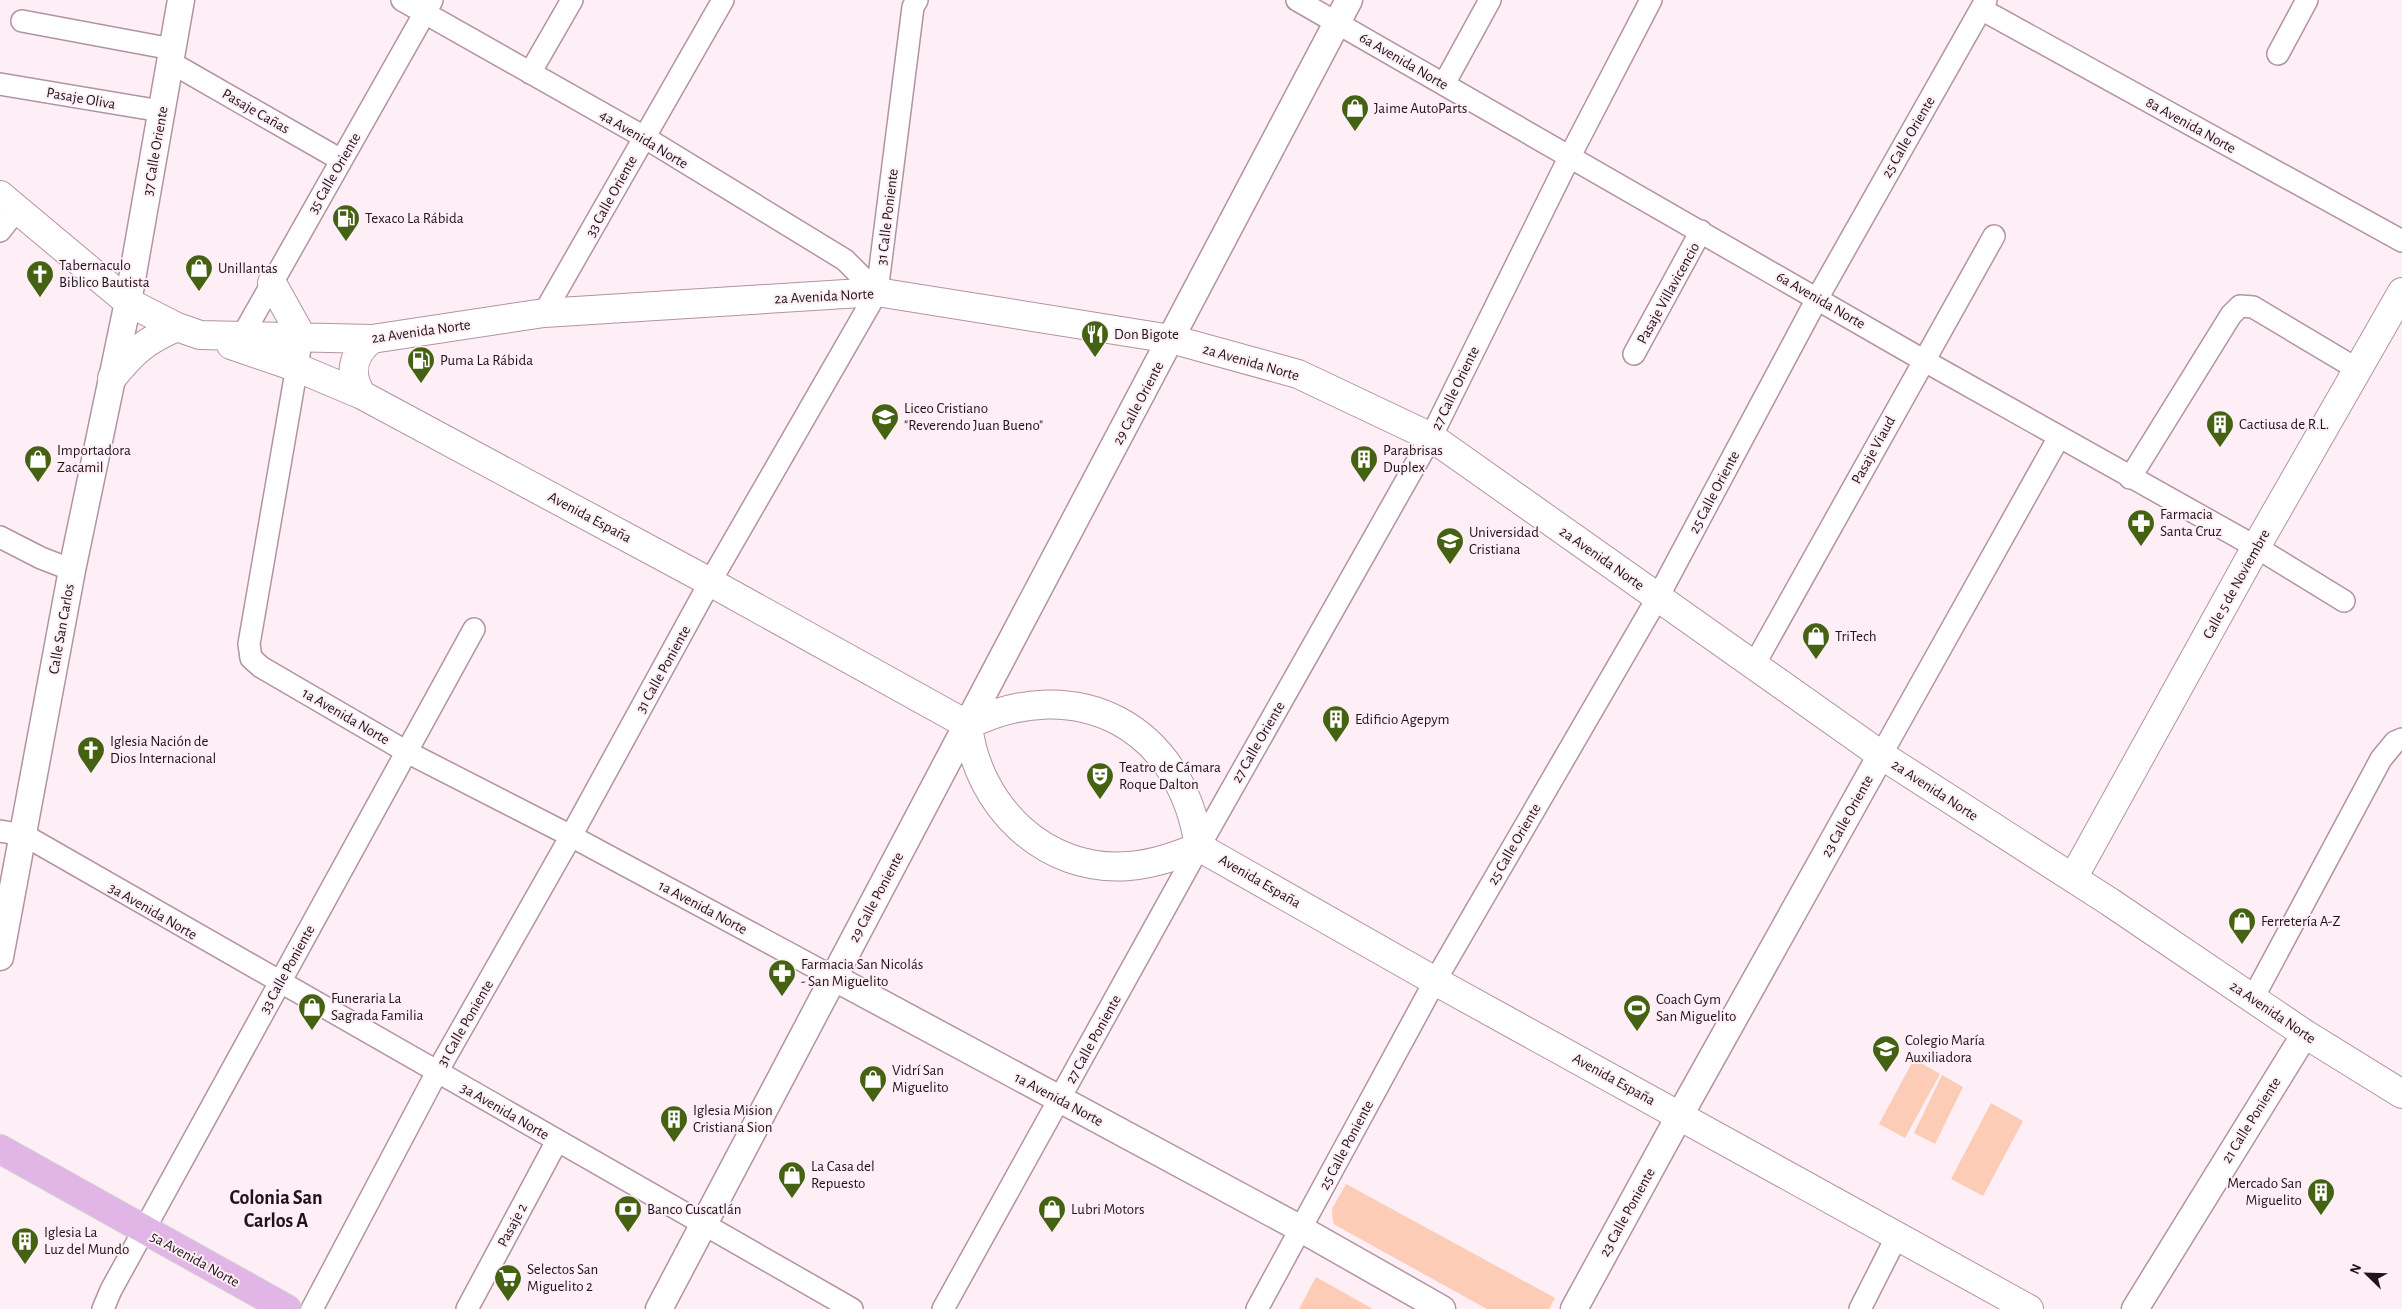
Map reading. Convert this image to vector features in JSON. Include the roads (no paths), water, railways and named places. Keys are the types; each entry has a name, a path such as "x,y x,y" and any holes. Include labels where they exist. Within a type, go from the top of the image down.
{"main road":[{"path":"9,202 128,302 188,331"},
{"path":"272,283 290,320 302,337"},
{"name":"2a Avenida Norte","path":"238,342 302,337 372,339 544,313 877,292 1171,339 1298,374 1431,437 1881,755 2073,878 2305,1034 2402,1094"},
{"name":"Calle 5 de Noviembre","path":"2073,878 2256,547 2402,292"},
{"path":"112,378 132,354 150,339 188,331"},
{"name":"Avenida España","path":"188,331 238,342 362,395 710,582 968,725"},
{"path":"362,395 356,386 354,364 364,346 372,339"},
{"path":"1037,704 1061,704 1084,708 1107,716 1148,741 1178,778 1191,808 1199,847 1151,864 1128,866 1104,866 1080,861 1051,850 1018,828 988,791 978,769 971,746 968,725 998,712 1037,704"},
{"name":"Avenida España","path":"1199,847 1435,981 2029,1309"},
{"name":"5a Avenida Norte","path":"0,1149 144,1231 287,1309"}],"street":[{"name":"37 Calle Oriente","path":"128,302 181,0"},
{"name":"4a Avenida Norte","path":"402,0 428,6 530,73 644,137 846,260 877,292"},
{"path":"530,73 572,0"},
{"name":"33 Calle Oriente","path":"544,313 723,0"},
{"name":"31 Calle Poniente","path":"312,1309 436,1072 571,836 710,582 877,292 913,7 917,0"},
{"name":"6a Avenida Norte","path":"1297,0 1923,360 2130,478 2256,547 2344,601"},
{"name":"29 Calle Oriente","path":"968,725 1349,0"},
{"path":"1444,84 1490,0"},
{"name":"27 Calle Oriente","path":"1199,847 1431,437 1570,156 1651,0"},
{"path":"2278,54 2307,0"},
{"name":"8a Avenida Norte","path":"1983,4 2402,241"},
{"name":"25 Calle Oriente","path":"1435,981 1658,597 1818,298 1983,4"},
{"name":"35 Calle Oriente","path":"238,342 428,6"},
{"name":"Pasaje Cañas","path":"22,21 171,55 341,160"},
{"name":"Pasaje Oliva","path":"0,84 162,112"},
{"path":"0,232 9,202"},
{"name":"Pasaje Villavicencio","path":"1634,354 1701,231"},
{"name":"Pasaje Viaud","path":"1754,665 1994,236"},
{"name":"Calle San Carlos","path":"0,957 12,833 72,570 128,302"},
{"path":"2130,478 2231,315 2240,306 2253,307 2358,369"},
{"name":"1a Avenida Norte","path":"302,337 249,644 251,658 261,667 407,752 571,836 1301,1229 1442,1309"},
{"name":"23 Calle Oriente","path":"1680,1115 2059,437"},
{"path":"0,536 41,558 72,570"},
{"name":"33 Calle Poniente","path":"103,1309 111,1290 279,982 474,630"},
{"name":"29 Calle Poniente","path":"659,1309 968,725"},
{"path":"2253,998 2381,759 2395,742 2402,739"},
{"name":"3a Avenida Norte","path":"12,833 279,982 852,1309"},
{"name":"27 Calle Poniente","path":"943,1309 1199,847"},
{"name":"25 Calle Poniente","path":"1256,1309 1435,981"},
{"name":"21 Calle Poniente","path":"2135,1309 2305,1034"},
{"name":"23 Calle Poniente","path":"1574,1309 1680,1115"},
{"name":"Pasaje 2","path":"467,1309 557,1141"},
{"path":"1860,1309 1897,1236"}],"place":[{"name":"Jaime AutoParts","path":"1355,132"},
{"name":"Texaco La Rábida","path":"346,242"},
{"name":"Unillantas","path":"199,292"},
{"name":"Tabernaculo Biblico Bautista","path":"40,298"},
{"name":"Don Bigote","path":"1095,358"},
{"name":"Puma La Rábida","path":"421,384"},
{"name":"Liceo Cristiano \"Reverendo Juan Bueno\"","path":"885,441"},
{"name":"Cactiusa de R.L.","path":"2220,448"},
{"name":"Importadora Zacamil","path":"38,483"},
{"name":"Parabrisas Duplex","path":"1364,483"},
{"name":"Farmacia Santa Cruz","path":"2141,547"},
{"name":"Universidad Cristiana","path":"1450,565"},
{"name":"TriTech","path":"1816,660"},
{"name":"Edificio Agepym","path":"1336,743"},
{"name":"Iglesia Nación de Dios Internacional","path":"91,774"},
{"name":"Teatro de Cámara Roque Dalton","path":"1100,800"},
{"name":"Ferretería A-Z","path":"2242,945"},
{"name":"Farmacia San Nicolás - San Miguelito","path":"782,997"},
{"name":"Funeraria La Sagrada Familia","path":"312,1031"},
{"name":"Coach Gym San Miguelito","path":"1637,1032"},
{"name":"Colegio María Auxiliadora","path":"1886,1073"},
{"name":"Vidrí San Miguelito","path":"873,1103"},
{"name":"Iglesia Mision Cristiana Sion","path":"674,1143"},
{"name":"La Casa del Repuesto","path":"792,1199"},
{"name":"Mercado San Miguelito","path":"2321,1216"},
{"name":"Banco Cuscatlán","path":"628,1233"},
{"name":"Lubri Motors","path":"1052,1233"},
{"name":"Iglesia La Luz del Mundo","path":"25,1265"},
{"name":"Selectos San Miguelito 2","path":"508,1302"}],"district":[{"name":"Colonia San Carlos A","path":"276,1208"}]}
